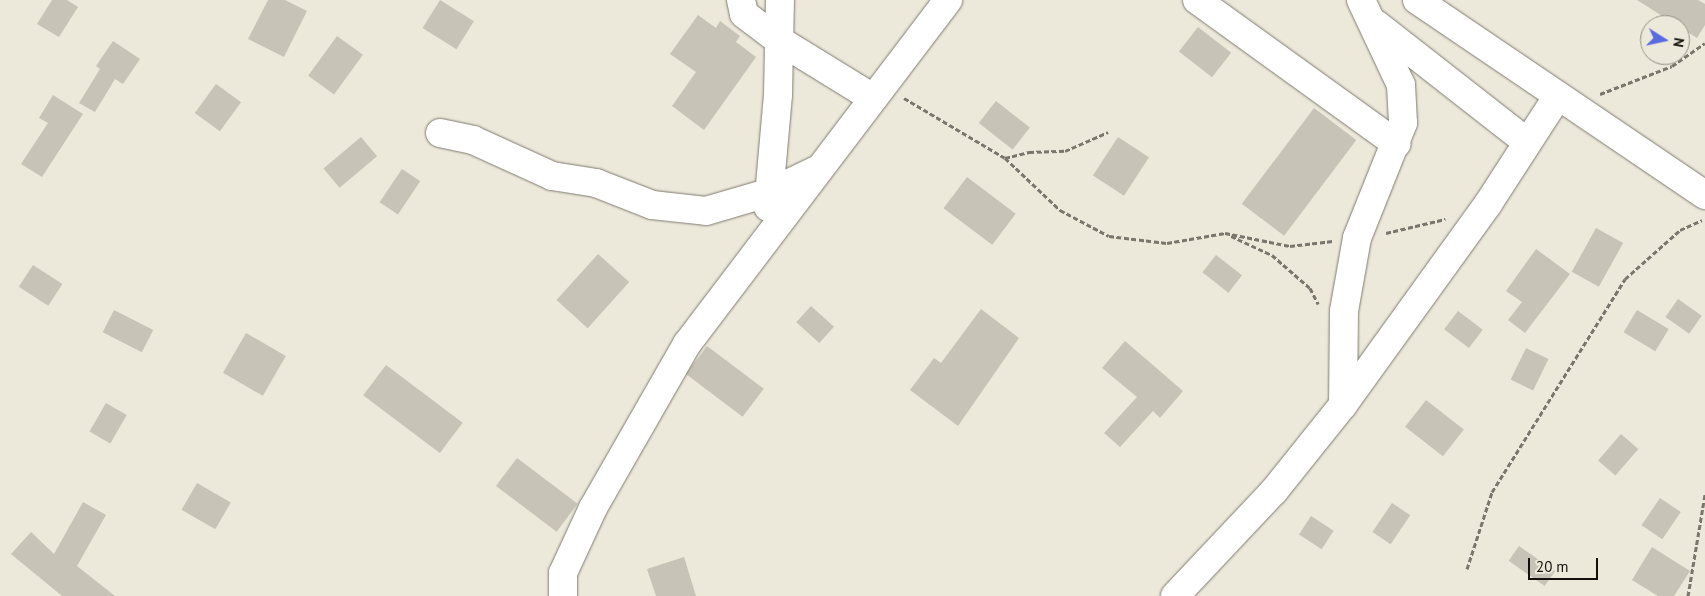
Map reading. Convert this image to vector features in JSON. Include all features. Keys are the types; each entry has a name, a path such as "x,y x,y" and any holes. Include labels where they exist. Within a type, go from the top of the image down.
{"street":[{"path":"741,0 744,14 777,39 878,91"},
{"path":"761,248 770,192 778,94 777,39 780,0"},
{"path":"563,596 563,573 598,500 688,344 948,0"},
{"path":"1197,0 1396,144"},
{"path":"1417,0 1705,196"},
{"path":"1343,405 1344,311 1357,238 1404,123 1402,85 1367,11"},
{"path":"1367,11 1527,142"},
{"path":"1175,596 1274,491 1343,405 1488,204 1527,142 1565,100"},
{"path":"440,134 473,140 552,176 596,183 652,205 706,211 770,192 822,168"}],"path":[{"path":"1565,100 1672,66 1705,43"},
{"path":"878,91 1005,158 1060,210 1109,236 1167,243 1225,233 1290,246 1357,238 1447,218"},
{"path":"1005,158 1029,152 1065,151 1108,132"},
{"path":"1467,569 1492,492 1624,279 1680,230 1705,219"},
{"path":"1225,233 1272,255 1310,288 1322,313"},
{"path":"1688,596 1705,494"}],"building":[{"path":"52,0 67,0 78,7 59,37 37,24"},
{"path":"268,0 285,0 307,11 284,57 248,39"},
{"path":"440,0 474,21 456,49 423,28"},
{"path":"1637,0 1698,0 1705,4 1705,25 1697,38 1690,34 1690,15 1661,15"},
{"path":"698,15 716,28 720,21 740,36 736,42 756,57 704,130 672,106 696,72 670,54"},
{"path":"1198,27 1231,53 1212,77 1179,51"},
{"path":"337,36 363,55 334,94 308,76"},
{"path":"113,41 140,59 123,84 115,79 95,112 79,103 100,69 96,66"},
{"path":"216,84 241,102 220,131 195,113"},
{"path":"53,95 83,114 42,177 21,164 48,123 39,118"},
{"path":"996,101 1030,127 1013,150 979,123"},
{"path":"1314,108 1356,140 1284,236 1242,204"},
{"path":"361,137 377,156 340,188 323,168"},
{"path":"1118,137 1149,157 1124,196 1093,176"},
{"path":"402,169 420,181 398,214 380,202"},
{"path":"967,177 1016,214 992,245 944,208"},
{"path":"1596,228 1623,243 1599,287 1572,272"},
{"path":"1536,249 1570,274 1525,333 1508,320 1522,302 1506,291"},
{"path":"598,254 629,282 588,328 557,300"},
{"path":"1216,255 1242,275 1228,293 1202,272"},
{"path":"33,265 62,284 48,306 19,287"},
{"path":"1678,299 1702,316 1689,334 1665,317"},
{"path":"811,306 834,327 819,343 796,322"},
{"path":"981,309 1019,338 958,426 910,390 934,358 941,363"},
{"path":"114,310 153,330 142,352 103,332"},
{"path":"1637,310 1669,329 1655,351 1624,332"},
{"path":"1458,311 1483,330 1469,348 1444,329"},
{"path":"246,333 286,356 263,396 223,373"},
{"path":"1125,341 1183,391 1160,418 1153,411 1120,447 1104,433 1137,397 1102,368"},
{"path":"707,346 764,389 743,417 686,374"},
{"path":"1526,348 1548,359 1533,390 1511,379"},
{"path":"386,365 463,423 440,453 363,395"},
{"path":"1426,400 1464,430 1443,456 1405,427"},
{"path":"106,403 127,415 110,444 90,432"},
{"path":"1621,434 1638,449 1615,476 1598,460"},
{"path":"517,458 578,504 557,532 496,486"},
{"path":"197,483 231,502 215,529 182,510"},
{"path":"1660,498 1681,512 1662,539 1642,525"},
{"path":"83,502 106,515 77,566 115,596 62,596 11,554 31,532 54,554"},
{"path":"1392,503 1410,515 1391,544 1372,532"},
{"path":"1311,516 1334,531 1322,549 1299,534"},
{"path":"1519,546 1555,571 1545,586 1509,561"},
{"path":"1652,547 1690,571 1674,596 1658,596 1632,580"},
{"path":"684,557 696,596 656,596 647,569"}]}
